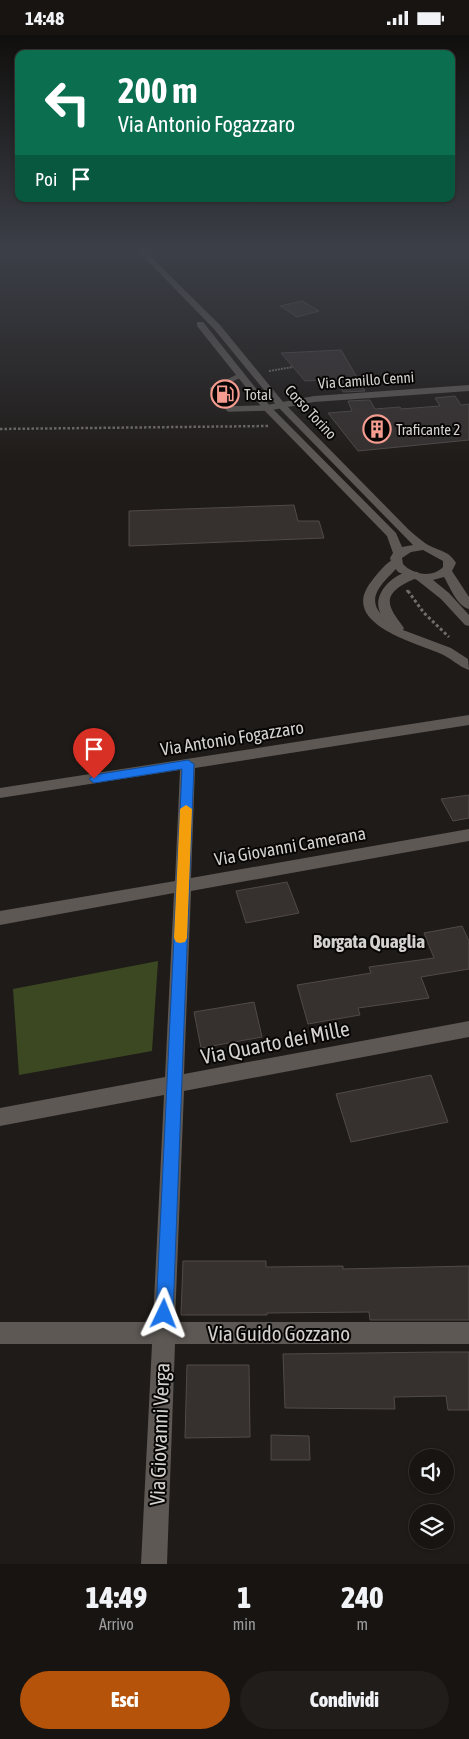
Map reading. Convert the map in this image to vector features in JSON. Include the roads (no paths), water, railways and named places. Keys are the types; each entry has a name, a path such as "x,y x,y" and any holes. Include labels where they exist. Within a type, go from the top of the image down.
{"street":[{"name":"Corso Torino","path":"199,322 267,408 392,535 397,558 405,572 415,580 445,595 469,621"},
{"name":"Corso Torino","path":"212,322 281,405 405,532 423,547 438,551 446,556 449,561 446,571 459,593 469,605"},
{"name":"Via Camillo Cenni","path":"267,408 314,399 469,388"},
{"path":"423,547 412,547 397,558 372,588 368,602 374,616 392,630 448,652 469,666"},
{"path":"404,634 388,618 382,602 389,588 403,579 415,580 435,576 446,571"},
{"name":"Via Antonio Fogazzaro","path":"0,793 469,721"},
{"name":"Via Giovanni Verga","path":"154,1564 188,764"},
{"name":"Via Giovanni Camerana","path":"0,918 469,835"},
{"name":"Via Quarto dei Mille","path":"0,1117 469,1029"},
{"name":"Via Guido Gozzano","path":"0,1333 469,1333"}],"lane":[{"path":"241,375 212,389 229,409 267,408"}],"place":[{"name":"Total","path":"225,394"},
{"name":"Traficante 2","path":"377,429"}],"district":[{"name":"Borgata Quaglia","path":"369,941"}]}
